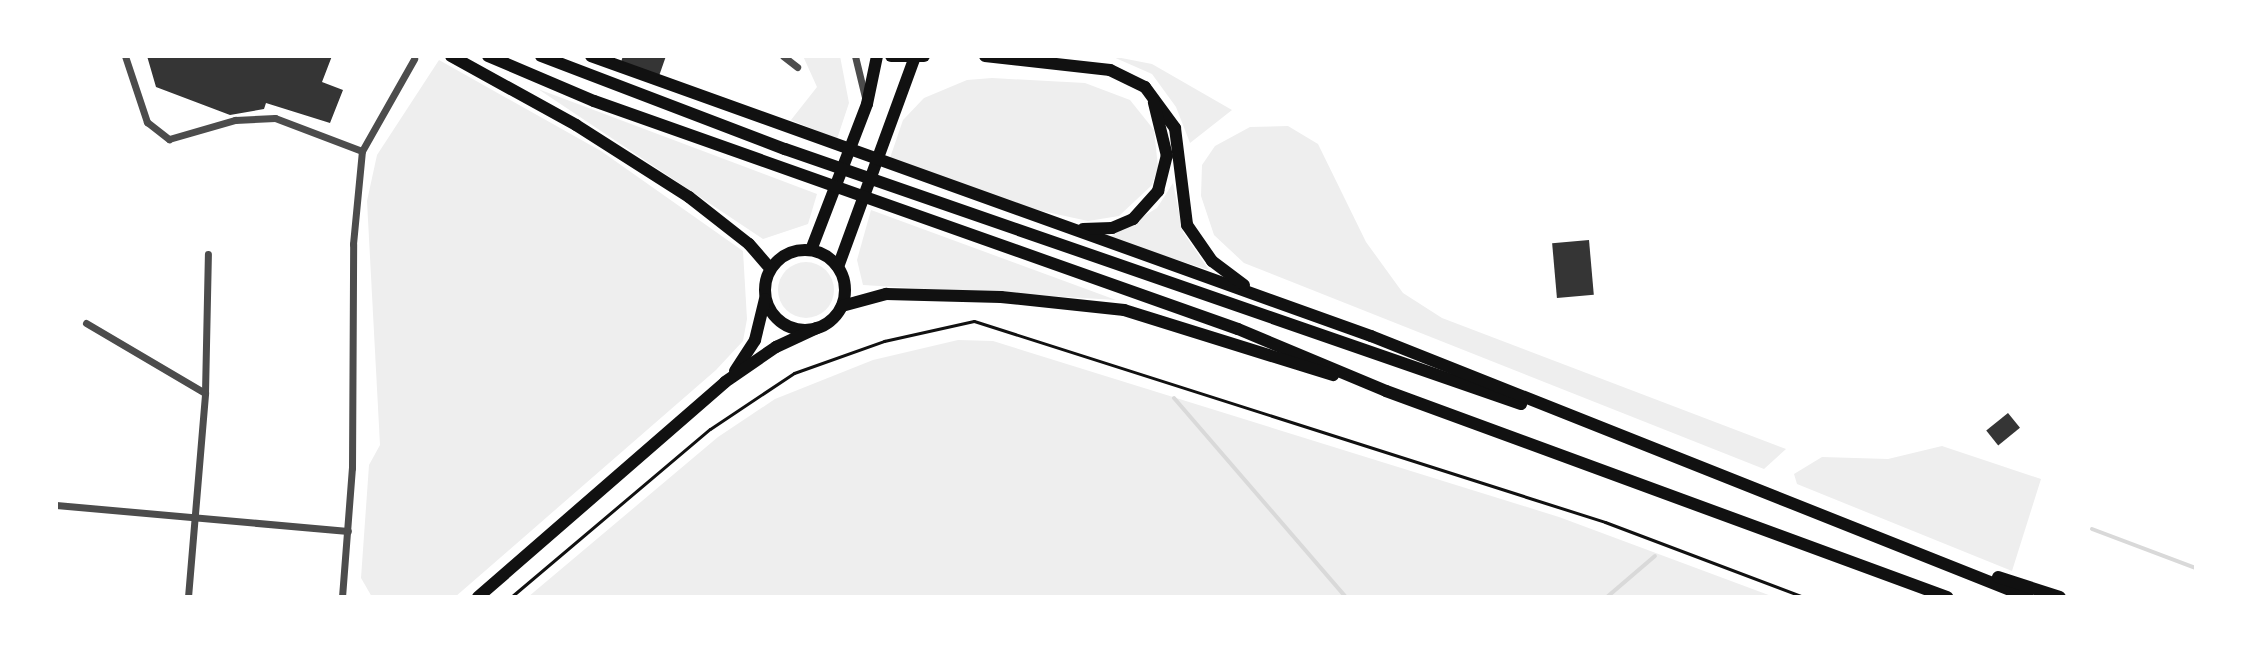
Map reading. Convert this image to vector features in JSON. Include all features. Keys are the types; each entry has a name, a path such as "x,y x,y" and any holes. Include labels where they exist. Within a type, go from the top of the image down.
{"highway":[{"path":"451,56 576,125 689,197 749,244 770,268"},
{"path":"488,56 777,168 1238,329 1386,391 1947,597"},
{"path":"541,56 785,149 1454,385 1559,414"},
{"path":"591,56 1453,367 1559,414 2028,597"},
{"path":"811,250 823,227 867,104 877,56"},
{"path":"842,306 845,286 838,267 846,240 890,117 919,58 891,56"},
{"path":"985,56 1110,70 1145,87 1175,128 1187,225 1212,261 1264,297"},
{"path":"1063,227 1112,228 1133,219 1158,191 1165,174 1166,140 1145,87"},
{"path":"725,382 751,349 770,268 784,255 811,250 838,267"},
{"path":"478,597 725,382 776,347 817,328 842,306 886,294 1001,297 1124,310 1386,391"},
{"path":"765,299 785,325 817,328"},
{"path":"1899,546 2060,597"}],"street":[{"path":"125,56 147,122 169,139 235,120 275,118 362,151"},
{"path":"783,56 797,67"},
{"path":"855,56 867,104"},
{"path":"342,597 348,531 353,244 362,151 414,59"},
{"path":"188,597 205,393 208,254"},
{"path":"86,323 205,393"},
{"path":"56,505 348,531"}],"path":[{"path":"511,597 710,429 794,373 884,341 974,321 1605,522 1803,597"}],"shaded area":[{"path":"803,56 840,56 849,103 837,139 791,120 817,87"},
{"path":"1111,56 1152,64 1232,110 1190,143 1176,107 1152,74"},
{"path":"439,60 601,151 743,251 747,319 743,341 716,370 455,597 372,597 361,578 369,465 380,445 367,201 377,155"},
{"path":"992,78 1085,83 1130,100 1154,130 1158,167 1152,185 1119,216 1088,221 1033,209 890,158 903,120 924,98 967,80"},
{"path":"538,89 817,194 808,224 763,239"},
{"path":"1288,126 1318,144 1366,242 1403,293 1442,318 1786,449 1764,469 1244,263 1214,235 1201,196 1202,165 1215,146 1250,127"},
{"path":"1173,183 1183,232 1209,270 1108,238 1157,208"},
{"path":"871,210 1116,300 863,285 857,260"},
{"path":"806,262 826,270 834,290 826,310 806,318 786,310 778,290 786,270"},
{"path":"958,340 993,341 1559,517 1774,597 528,597 718,437 775,399 873,360"},
{"path":"1942,446 2041,479 2012,571 1797,484 1794,474 1822,457 1888,459"}],"building":[{"path":"147,56 332,56 322,82 343,90 330,123 266,103 264,109 230,115 156,87"},
{"path":"623,56 666,56 659,76 621,62"},
{"path":"1589,240 1594,295 1557,298 1552,243"},
{"path":"2008,413 2020,428 1998,445 1986,431"}],"waterway":[{"path":"1174,398 1346,597"},
{"path":"2092,529 2196,568"},
{"path":"1607,597 1655,556"}]}
